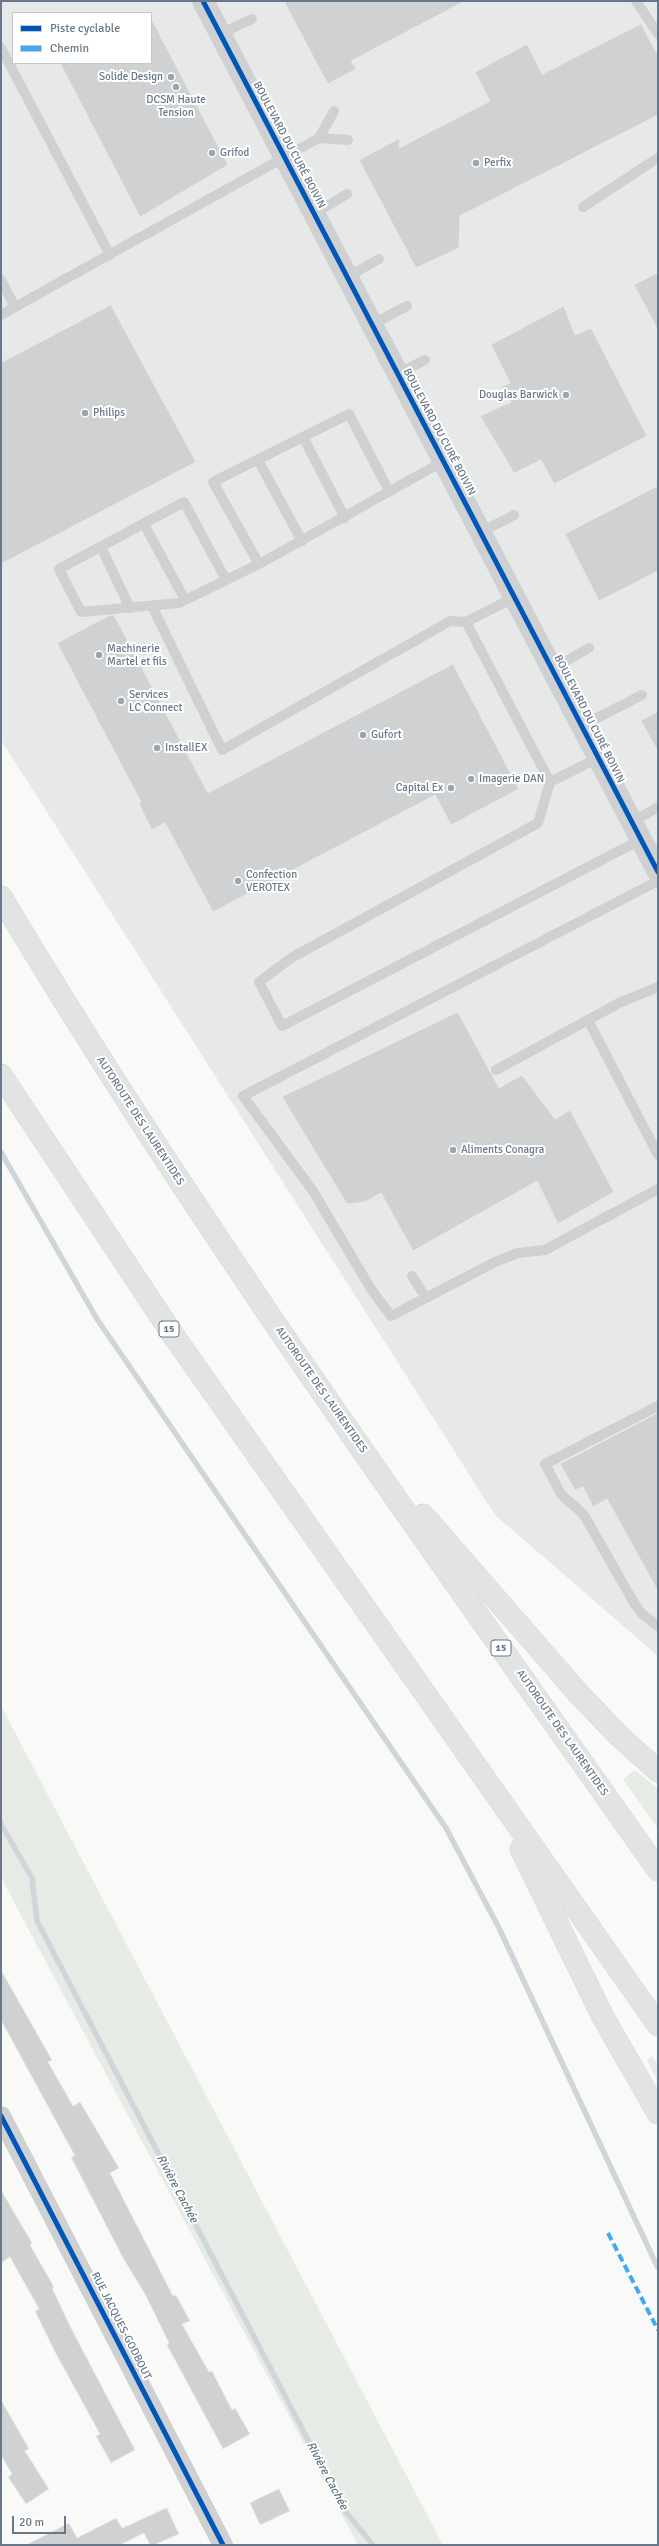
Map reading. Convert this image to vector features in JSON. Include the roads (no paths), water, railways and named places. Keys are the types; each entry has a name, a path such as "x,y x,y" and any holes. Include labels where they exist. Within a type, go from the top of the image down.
{"highway":[{"name":"AUTOROUTE DES LAURENTIDES","path":"1,897 76,1022 155,1146 345,1425 658,1870"},
{"name":"15","path":"1,1076 158,1313 658,2025"},
{"path":"345,1425 578,1693 619,1736 658,1771"},
{"path":"493,1790 603,2017 658,2113"}],"street":[{"name":"BOULEVARD DU CURÉ BOIVIN","path":"204,1 396,374 444,461 658,872"},
{"name":"RUE JACQUES-GODBOUT","path":"1,2116 222,2545"}],"lane":[{"path":"636,1 658,34"},
{"path":"220,34 252,18"},
{"path":"1,48 110,255"},
{"path":"1,315 319,138 334,111"},
{"path":"319,138 348,140"},
{"path":"583,207 658,158"},
{"path":"314,214 347,194"},
{"path":"347,277 379,259"},
{"path":"1,280 15,307"},
{"path":"371,325 407,306"},
{"path":"396,374 425,360"},
{"path":"259,564 213,482 349,414 390,492"},
{"path":"303,437 345,518"},
{"path":"258,460 302,541"},
{"path":"226,580 184,502 59,570 81,612 179,603 259,564 345,518 444,461"},
{"path":"481,532 514,515"},
{"path":"144,524 185,600"},
{"path":"101,546 130,608"},
{"path":"152,606 222,750 450,621 466,622 515,597"},
{"path":"466,622 550,782 538,823 291,958 259,982 282,1026 637,830 658,808"},
{"path":"552,669 589,648"},
{"path":"581,726 642,695"},
{"path":"550,782 598,758"},
{"path":"658,881 243,1096 313,1191 370,1289 391,1316 500,1260 518,1253 545,1250 658,1189"},
{"path":"496,1070 588,1020 658,987"},
{"path":"588,1020 658,1156"},
{"path":"412,1276 426,1298"},
{"path":"658,1406 546,1464 561,1494 584,1515 634,1603 642,1614 658,1626"}],"waterway":[{"path":"1,1152 97,1319 446,1828 499,1928 658,2268"},
{"name":"Rivière Cachée","path":"1,1824 32,1878 37,1921 345,2511 373,2545"}],"place":[{"name":"Solide Design","path":"171,77"},
{"name":"DCSM Haute Tension","path":"176,87"},
{"name":"Grifod","path":"212,153"},
{"name":"Perfix","path":"476,163"},
{"name":"Douglas Barwick","path":"566,395"},
{"name":"Philips","path":"85,413"},
{"name":"Machinerie Martel et fils","path":"99,655"},
{"name":"Services LC Connect","path":"121,701"},
{"name":"Gufort","path":"363,735"},
{"name":"InstallEX","path":"157,748"},
{"name":"Imagerie DAN","path":"471,779"},
{"name":"Capital Ex","path":"451,788"},
{"name":"Confection VEROTEX","path":"238,881"},
{"name":"Aliments Conagra","path":"453,1150"}]}
